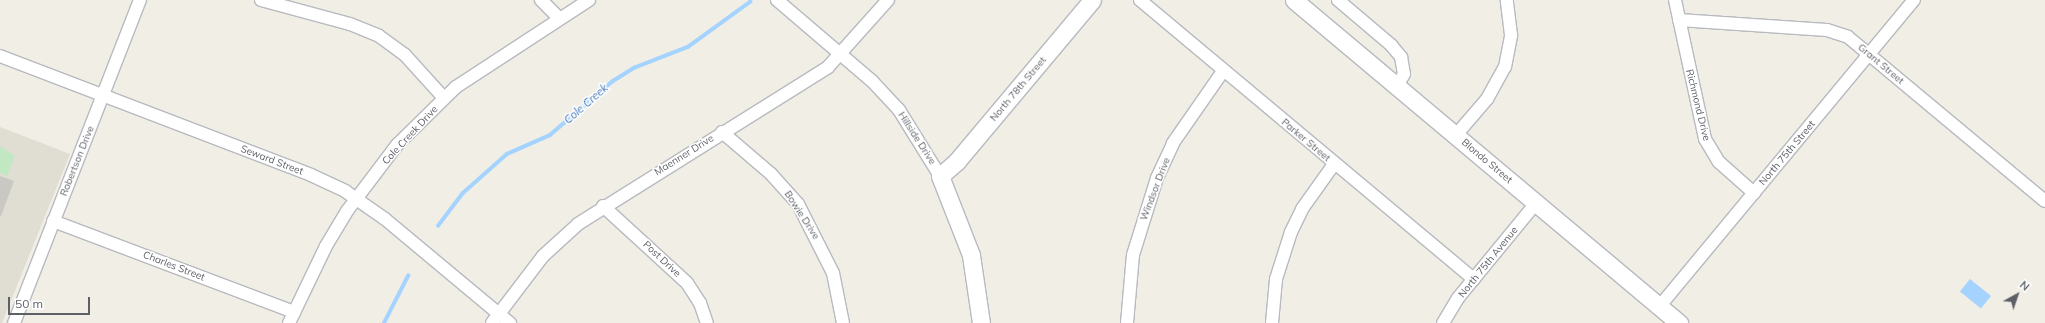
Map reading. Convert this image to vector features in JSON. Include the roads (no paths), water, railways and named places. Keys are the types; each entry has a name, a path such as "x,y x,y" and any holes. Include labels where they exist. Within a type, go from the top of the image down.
{"main road":[{"name":"North 78th Street","path":"940,176 957,161 1092,0"},
{"name":"Blondo Street","path":"1294,0 1679,323"},
{"name":"Hillside Drive","path":"940,176 971,255 981,323"}],"street":[{"name":"Robertson Drive","path":"14,323 140,0"},
{"path":"261,0 350,24 378,36 410,60 444,98"},
{"path":"541,0 559,18"},
{"name":"Cole Creek Drive","path":"289,323 326,246 356,198 397,145 444,98 484,66 589,0"},
{"name":"Hillside Drive","path":"777,0 842,53 899,110 940,176"},
{"name":"Maenner Drive","path":"495,318 542,256 603,206 828,67 888,0"},
{"name":"Parker Street","path":"1140,0 1334,164 1474,279"},
{"path":"1338,0 1391,45 1401,57 1404,74 1397,86"},
{"path":"1456,135 1487,99 1505,67 1511,35 1507,0"},
{"name":"Richmond Drive","path":"1675,0 1705,139 1719,162 1754,193"},
{"name":"North 75th Street","path":"1660,307 1914,0"},
{"name":"Grant Street","path":"1679,20 1827,30 1848,38 1870,54 2045,201"},
{"name":"Seward Street","path":"0,56 311,175 356,198 495,318 510,323"},
{"name":"Windsor Drive","path":"1127,323 1133,255 1157,178 1173,143 1223,70"},
{"name":"Bowie Drive","path":"722,132 771,174 798,204 833,273 843,323"},
{"path":"1272,323 1276,280 1291,232 1302,209 1334,164"},
{"name":"North 75th Avenue","path":"1443,323 1474,279 1536,203"},
{"name":"Post Drive","path":"603,206 687,283 700,303 707,323"},
{"name":"Charles Street","path":"53,221 294,312"}],"water":[{"path":"1970,279 1991,296 1981,308 1960,291"}],"waterway":[{"name":"Cole Creek","path":"438,226 463,193 507,154 550,135 613,81 634,68 688,47 750,2"},
{"name":"Cole Creek","path":"384,323 408,276"}]}
